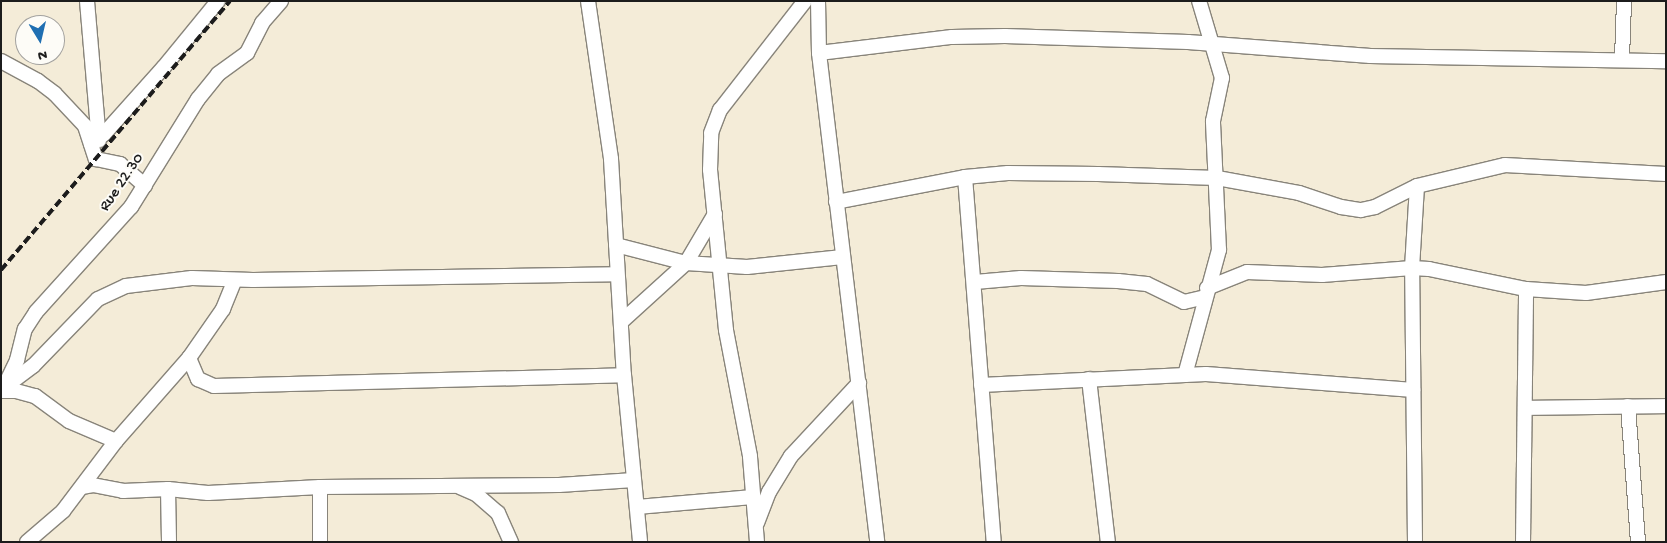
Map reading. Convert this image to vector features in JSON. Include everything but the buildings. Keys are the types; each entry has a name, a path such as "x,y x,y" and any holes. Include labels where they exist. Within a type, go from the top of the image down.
{"street":[{"path":"86,1 96,159 120,164 145,186"},
{"path":"95,142 218,1"},
{"name":"Rue 22.30","path":"1,390 14,370 25,329 36,312 68,273 113,229 145,186 198,99 218,74 247,53 262,24 281,1"},
{"path":"588,1 611,159 616,274 640,542"},
{"path":"757,542 746,434 729,359 710,170 711,142 720,110 804,1"},
{"path":"818,1 819,53 877,542"},
{"path":"1185,375 1206,292 1218,259 1213,121 1222,78 1210,45 1199,1"},
{"path":"1622,59 1624,1"},
{"path":"819,53 961,37 1210,45 1370,56 1666,61"},
{"path":"1,61 38,81 55,94 85,126 95,142"},
{"path":"836,202 965,177 1008,173 1216,178 1299,193 1341,207 1361,210 1375,207 1417,186 1505,165 1666,174"},
{"path":"965,177 994,542"},
{"path":"1416,542 1412,268 1417,186"},
{"path":"621,322 686,263 715,214"},
{"path":"616,245 686,263 720,265 767,267 842,257"},
{"path":"974,282 1021,278 1118,280 1147,284 1184,302 1247,272 1322,275 1412,268 1429,269 1526,289 1586,293 1666,282"},
{"path":"1,390 26,372 107,292 169,279 235,280 616,274"},
{"path":"27,542 63,511 116,441 189,358 223,309 235,280"},
{"path":"1523,542 1526,289"},
{"path":"189,358 198,379 214,386 624,376"},
{"path":"26,372 35,396"},
{"path":"981,385 1185,375 1413,390"},
{"path":"1089,379 1108,542"},
{"path":"756,524 769,492 791,456 858,384"},
{"path":"1,390 16,390 35,396 69,420 116,441"},
{"path":"1628,406 1638,542"},
{"path":"1526,408 1666,406"},
{"path":"83,487 93,485 123,490 168,489 208,493 320,487 455,484 512,486 634,480"},
{"path":"455,484 476,494 492,507 506,524 511,542"},
{"path":"320,487 320,542"},
{"path":"168,489 168,542"},
{"path":"637,507 753,497"}],"railway":[{"path":"1,270 230,1"}]}
